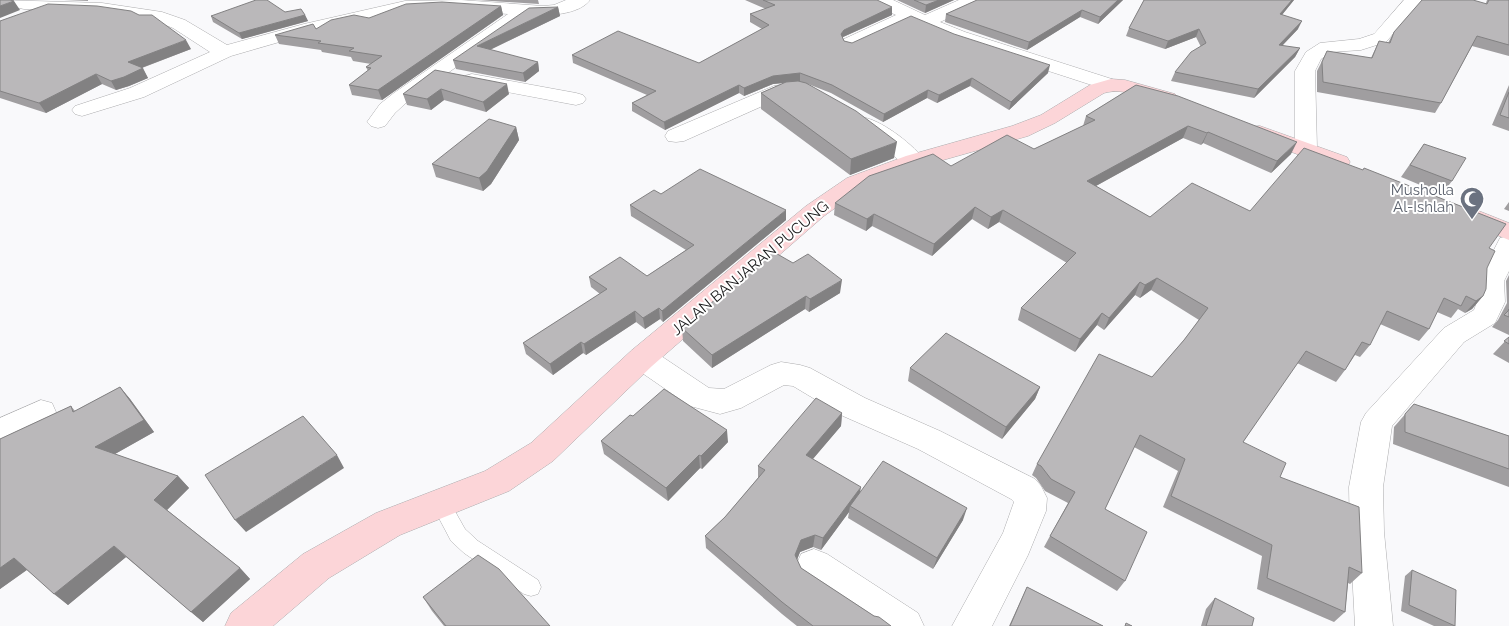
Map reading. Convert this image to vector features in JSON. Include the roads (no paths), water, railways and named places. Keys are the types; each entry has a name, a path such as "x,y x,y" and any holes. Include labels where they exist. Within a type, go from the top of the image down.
{"street":[{"path":"4,0 24,4 102,8 162,17 179,24 224,52"},
{"path":"82,110 106,104 182,73 224,52 310,28 405,6 445,4 543,12 557,10 581,0"},
{"path":"879,0 960,36 1111,85 1149,92 1190,105"},
{"path":"851,43 973,0"},
{"path":"1306,150 1305,71 1312,56 1327,47 1361,44 1380,38 1413,0"},
{"path":"13,21 49,6"},
{"path":"378,122 382,113 435,73 482,38 527,10"},
{"path":"435,73 576,99"},
{"name":"JALAN BANJARAN PUCUNG","path":"244,626 316,566 388,524 497,481 542,452 642,358 815,211 855,183 914,162 1020,132 1048,119 1097,89 1111,85"},
{"path":"676,136 781,90 799,89 813,94"},
{"path":"847,113 891,141 914,162"},
{"path":"1235,122 1362,172"},
{"path":"1445,205 1509,232"},
{"path":"1374,626 1367,532 1366,487 1377,422 1454,335 1485,316 1491,302 1492,280 1509,244"},
{"path":"642,358 701,398 711,402 730,400 781,373 800,376 854,407 929,440 1023,489 1030,497 1031,504 1021,530 972,626"},
{"path":"0,432 41,412"},
{"path":"814,566 905,626"}],"lane":[{"path":"440,503 458,535 471,547 532,587"}],"place":[{"name":"Musholla Al-Ishlah","path":"1472,220"}]}
